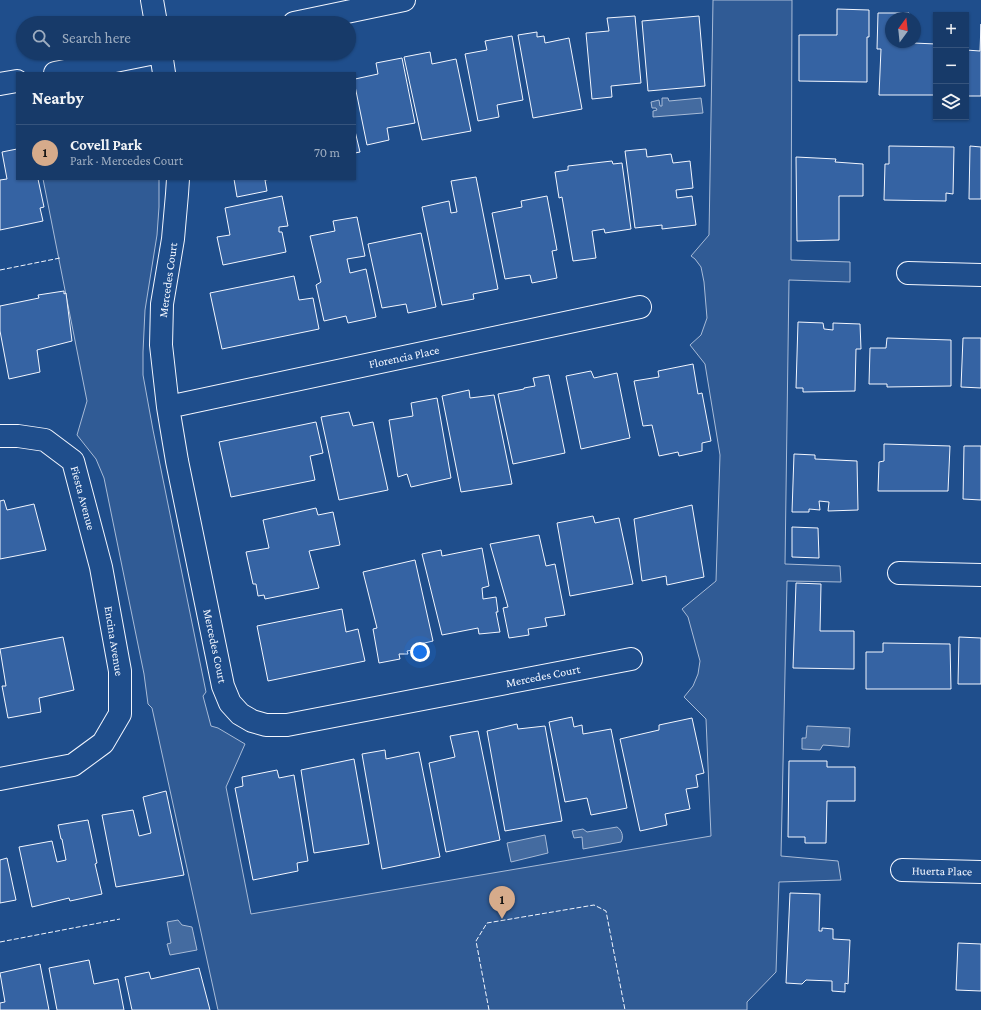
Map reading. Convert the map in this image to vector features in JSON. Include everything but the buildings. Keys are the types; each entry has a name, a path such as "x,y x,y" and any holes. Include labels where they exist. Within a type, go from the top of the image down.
{"street":[{"path":"152,0 155,16"},
{"path":"327,16 404,0"},
{"path":"60,72 120,60"},
{"path":"162,60 164,72"},
{"path":"0,84 16,81"},
{"name":"Mercedes Court","path":"178,180 173,239 162,304 161,345 168,406 176,461 223,686 230,702 240,714 252,721 266,725 287,725 631,659"},
{"path":"908,273 981,275"},
{"name":"Florencia Place","path":"168,406 640,307"},
{"name":"Fiesta Avenue","path":"0,436 18,436 45,440 73,461 102,567"},
{"name":"Encina Avenue","path":"0,779 74,765 104,743 120,714 120,671 102,567"},
{"path":"899,573 981,575"},
{"name":"Huerta Place","path":"902,870 981,872"}],"shaded area":[{"path":"713,0 792,0 791,260 850,262 850,282 789,280 785,564 840,566 841,582 787,581 781,856 838,861 841,880 779,882 776,972 747,1002 747,1010 218,1010 152,708 148,704 144,674 104,478 96,459 77,435 87,401 43,180 159,180 157,235 145,310 143,375 206,692 203,696 211,726 218,728 245,744 226,787 251,914 711,836 706,719 684,697 693,686 698,674 700,661 688,617 682,609 716,581 720,455 705,364 690,345 701,335 707,318 704,282 701,267 691,256 709,235"},
{"path":"662,98 668,98 669,101 701,98 703,113 653,117 653,111 657,110 656,108 652,108 651,102 659,100 660,106 662,106"},
{"path":"807,726 850,728 849,747 823,745 820,750 802,749 802,738 806,738"},
{"path":"617,827 622,834 621,842 583,849 582,837 574,838 572,831 583,829 587,832"},
{"path":"545,835 548,853 511,862 507,843"},
{"path":"178,920 182,925 192,927 197,950 170,955 167,944 171,943 167,922"}],"fence":[{"path":"0,270 60,258"},
{"path":"489,1010 476,941 487,923 594,905 606,911 625,1010"},
{"path":"0,942 120,919"}],"place":[{"name":"Covell Park","path":"502,919"}]}
